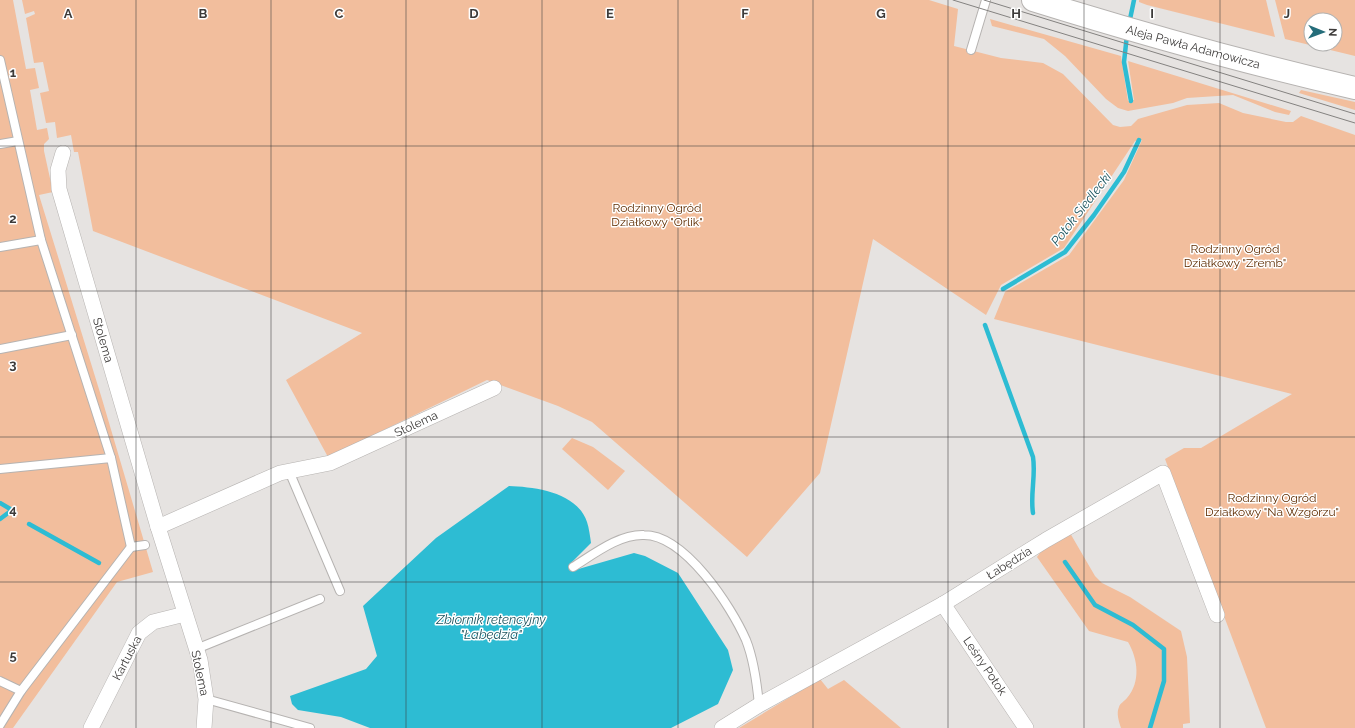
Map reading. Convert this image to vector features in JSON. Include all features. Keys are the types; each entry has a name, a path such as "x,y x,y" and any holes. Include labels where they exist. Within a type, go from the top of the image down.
{"main road":[{"name":"Aleja Pawła Adamowicza","path":"1033,0 1196,49 1270,69 1355,88"}],"street":[{"name":"Stolema","path":"63,153 58,170 59,189 158,527 200,660 206,699 204,728"},
{"name":"Stolema","path":"158,527 280,473 330,463 494,388"},
{"name":"Łabędzia","path":"722,728 759,705 943,604 1046,540 1163,473 1217,615"},
{"name":"Leśny Potok","path":"943,604 1026,728"},
{"name":"Kartuska","path":"91,728 139,633 153,622 185,614"}],"lane":[{"path":"971,50 986,0"},
{"path":"0,60 41,240 111,458 131,547"},
{"path":"0,144 18,141"},
{"path":"0,247 41,240"},
{"path":"0,349 72,335"},
{"path":"0,469 111,458"},
{"path":"289,471 340,591"},
{"path":"573,567 624,537 644,535 664,539 687,557 711,582 729,607 746,641 756,677 759,705"},
{"path":"0,725 21,691 131,547 145,545"},
{"path":"196,649 320,599"},
{"path":"0,681 21,691"},
{"path":"206,699 310,728"}],"green space":[{"path":"0,0 13,0 26,69 35,68 39,88 30,90 37,130 47,128 49,139 44,144 44,151 53,192 39,195 102,399 153,572 117,582 13,728 0,728"},
{"name":"Rodzinny Ogród Działkowy \"Orlik\"","path":"22,0 929,0 958,9 954,46 1001,58 1043,63 1063,74 1113,125 1120,127 1131,126 1138,119 1187,105 1219,103 1243,113 1286,122 1293,122 1301,116 1355,135 1355,728 1266,728 1165,459 1184,448 1201,448 1292,394 994,319 1005,292 1069,255 1124,180 1142,140 1135,141 1064,248 1001,285 986,315 873,239 820,473 747,557 592,422 558,406 487,380 328,457 286,380 362,333 93,231 78,152 74,152 71,135 57,138 55,122 46,123 40,93 49,91 43,62 34,63 26,18 35,14 34,11 25,14"},
{"path":"1139,0 1266,0 1275,37 1147,5 1139,2"},
{"path":"1275,0 1355,0 1355,56 1339,52 1343,52 1343,12 1303,12 1303,43 1285,39"},
{"path":"990,19 1121,56 1128,101 1134,100 1128,61 1291,111 1289,115 1275,112 1233,95 1187,98 1173,103 1128,111 1118,108 1106,99 1065,56 1044,39 992,26"},
{"path":"1301,90 1355,102 1355,110 1299,93"},
{"path":"572,438 593,447 625,471 608,490 562,449"},
{"path":"1070,533 1095,576 1102,583 1130,597 1181,631 1187,657 1190,723 1183,724 1183,728 1121,728 1118,718 1118,709 1120,704 1131,692 1136,678 1136,663 1128,642 1089,631 1037,557 1042,550"},
{"path":"820,679 828,689 844,680 901,728 739,728"}],"water":[{"name":"Zbiornik retencyjny \"Łabędzia\"","path":"509,486 531,488 554,493 574,504 582,512 588,524 591,543 571,563 575,570 634,553 645,556 678,573 728,650 733,670 718,704 671,728 370,728 341,717 298,710 292,704 290,696 366,669 377,656 363,606 436,538"}],"waterway":[{"name":"Potok Siedlecki","path":"1129,24 1134,0"},
{"name":"Potok Siedlecki","path":"1127,35 1124,62 1131,101"},
{"name":"Potok Siedlecki","path":"1003,289 1065,252 1094,215 1124,172 1139,140"},
{"name":"Potok Siedlecki","path":"985,325 1033,457 1033,513"},
{"path":"0,503 12,510 0,519"},
{"path":"29,524 99,563"},
{"name":"Potok Siedlecki","path":"1065,562 1095,605 1133,625 1164,649 1164,681 1150,728"}],"tram line":[{"path":"953,0 1355,123"},
{"path":"984,0 1355,114"}],"park label":[{"name":"Rodzinny Ogród Działkowy \"Zremb\"","path":"1235,256"},
{"name":"Rodzinny Ogród Działkowy \"Na Wzgórzu\"","path":"1272,505"}]}
